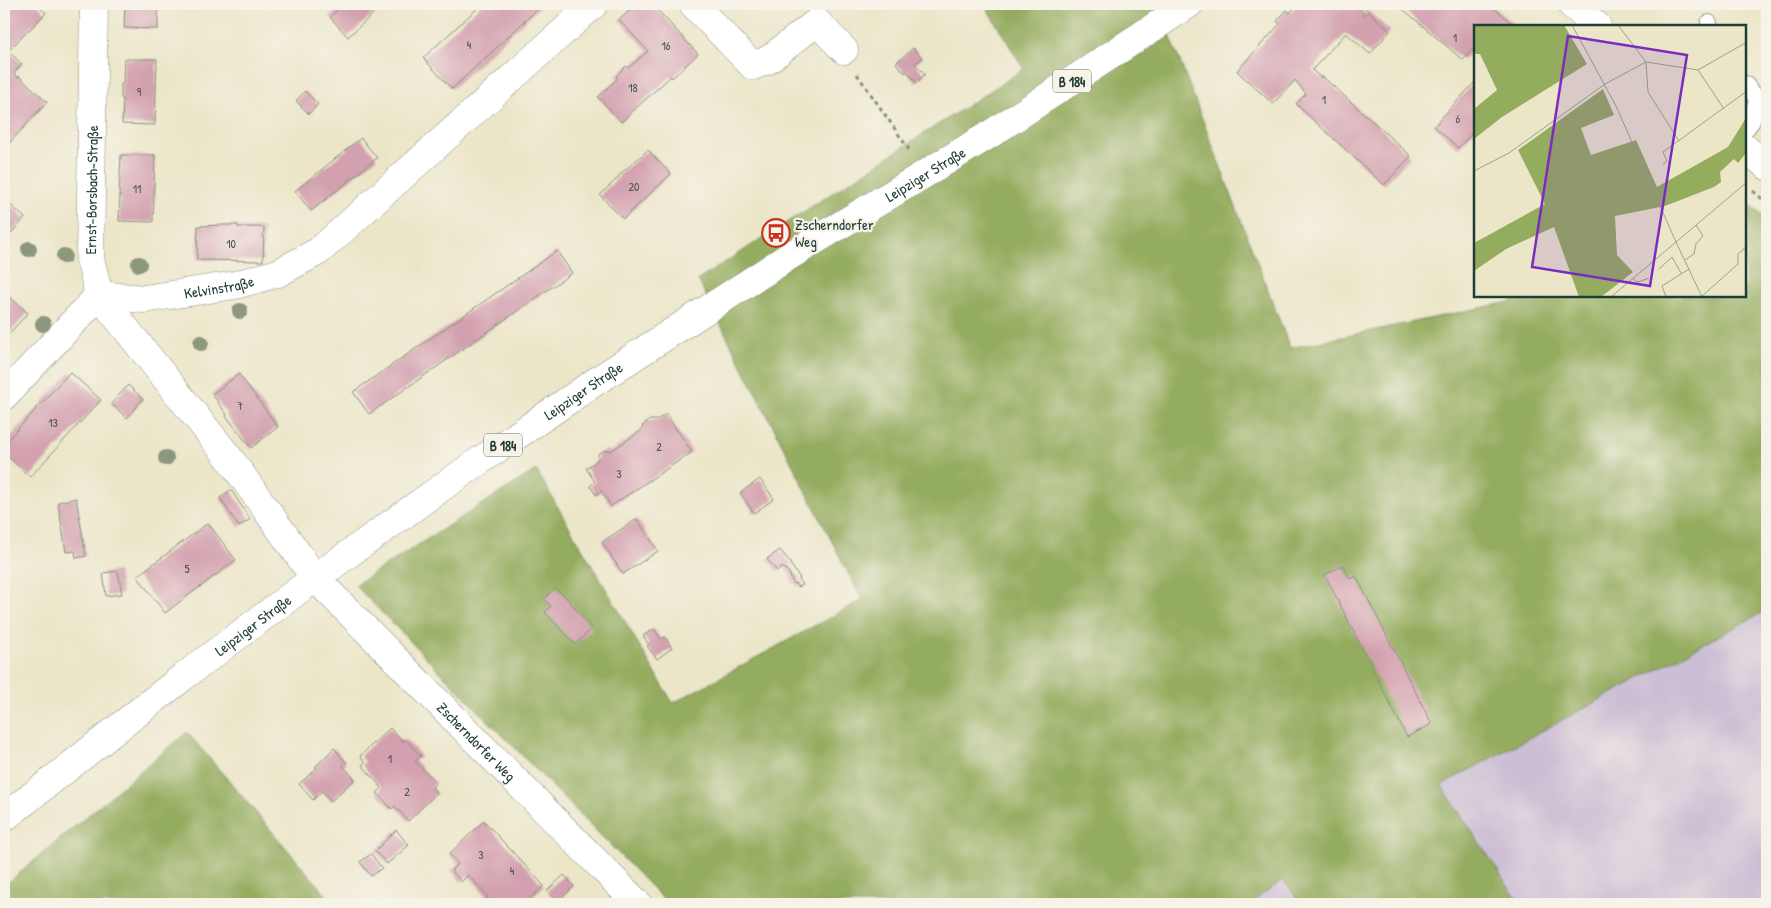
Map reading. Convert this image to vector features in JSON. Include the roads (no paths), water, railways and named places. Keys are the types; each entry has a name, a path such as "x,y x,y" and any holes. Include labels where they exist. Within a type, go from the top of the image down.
{"street":[{"name":"Ernst-Borsbach-Straße","path":"94,4 90,260 99,295"},
{"name":"Kelvinstraße","path":"99,295 144,299 235,285 278,273 319,251 594,4"},
{"path":"693,4 753,66 768,60 817,22 844,50"},
{"name":"Leipziger Straße","path":"4,818 183,677 315,578 378,532 598,380 791,255 989,135 1189,4"},
{"path":"1571,4 1596,25"},
{"path":"1746,149 1767,166"},
{"path":"4,396 99,295 230,459 315,578"},
{"name":"Zscherndorfer Weg","path":"315,578 638,904"}],"lane":[{"path":"1746,85 1757,98 1752,121 1746,129"}],"place":[{"name":"Zscherndorfer Weg","path":"776,233"}]}
